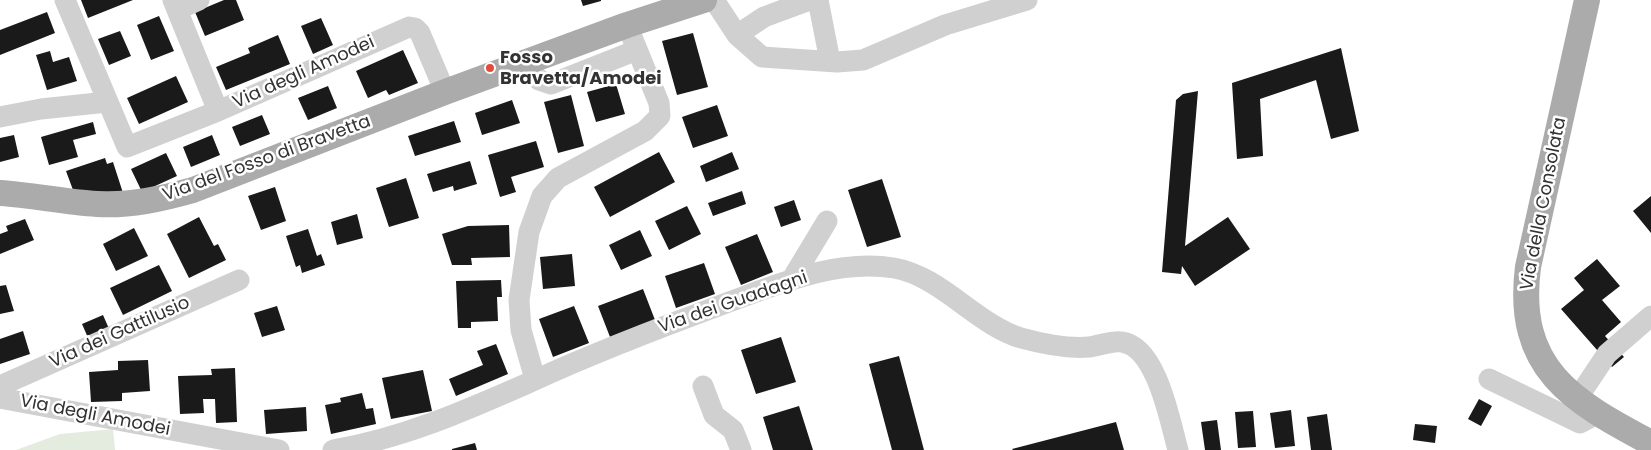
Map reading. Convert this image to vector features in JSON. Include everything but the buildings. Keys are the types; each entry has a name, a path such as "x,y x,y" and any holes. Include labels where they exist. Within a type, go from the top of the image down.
{"main road":[{"path":"627,25 704,0"},
{"name":"Via della Consolata","path":"1587,0 1541,199 1528,267 1526,298 1530,327 1542,360 1560,384 1597,414 1651,443"},
{"name":"Via del Fosso di Bravetta","path":"0,194 97,204 124,204 162,199 202,186 445,92 627,25"}],"street":[{"path":"0,117 41,109 107,102 65,0"},
{"path":"199,0 175,5 218,111"},
{"path":"714,0 737,35 762,56 830,61 863,60 945,25 1027,0"},
{"path":"737,35 764,17 810,0"},
{"path":"818,0 830,61"},
{"path":"333,450 376,442 416,429 491,400 535,380 522,338 518,312 520,288 532,220 542,196 553,182 636,136 657,121 660,110 659,103 627,25"},
{"name":"Via degli Amodei","path":"107,102 127,147 218,111 410,27 415,28 420,33 445,92"},
{"path":"525,63 539,80 551,84 637,50"},
{"path":"792,279 827,221"},
{"name":"Via dei Guadagni","path":"535,380 674,322 792,279 859,266 899,269 923,279 1000,328 1020,338 1077,348 1118,342 1129,344 1140,353 1156,376 1178,450"},
{"name":"Via dei Gattilusio","path":"0,386 239,280"},
{"path":"1576,398 1607,354 1651,316"},
{"path":"1489,379 1580,423 1597,414"},
{"path":"703,386 714,415 733,430 741,450"},
{"name":"Via degli Amodei","path":"0,398 279,450"}],"shaded area":[{"path":"113,429 115,450 16,450 60,434"}],"place":[{"name":"Fosso Bravetta/Amodei","path":"490,68"}]}
